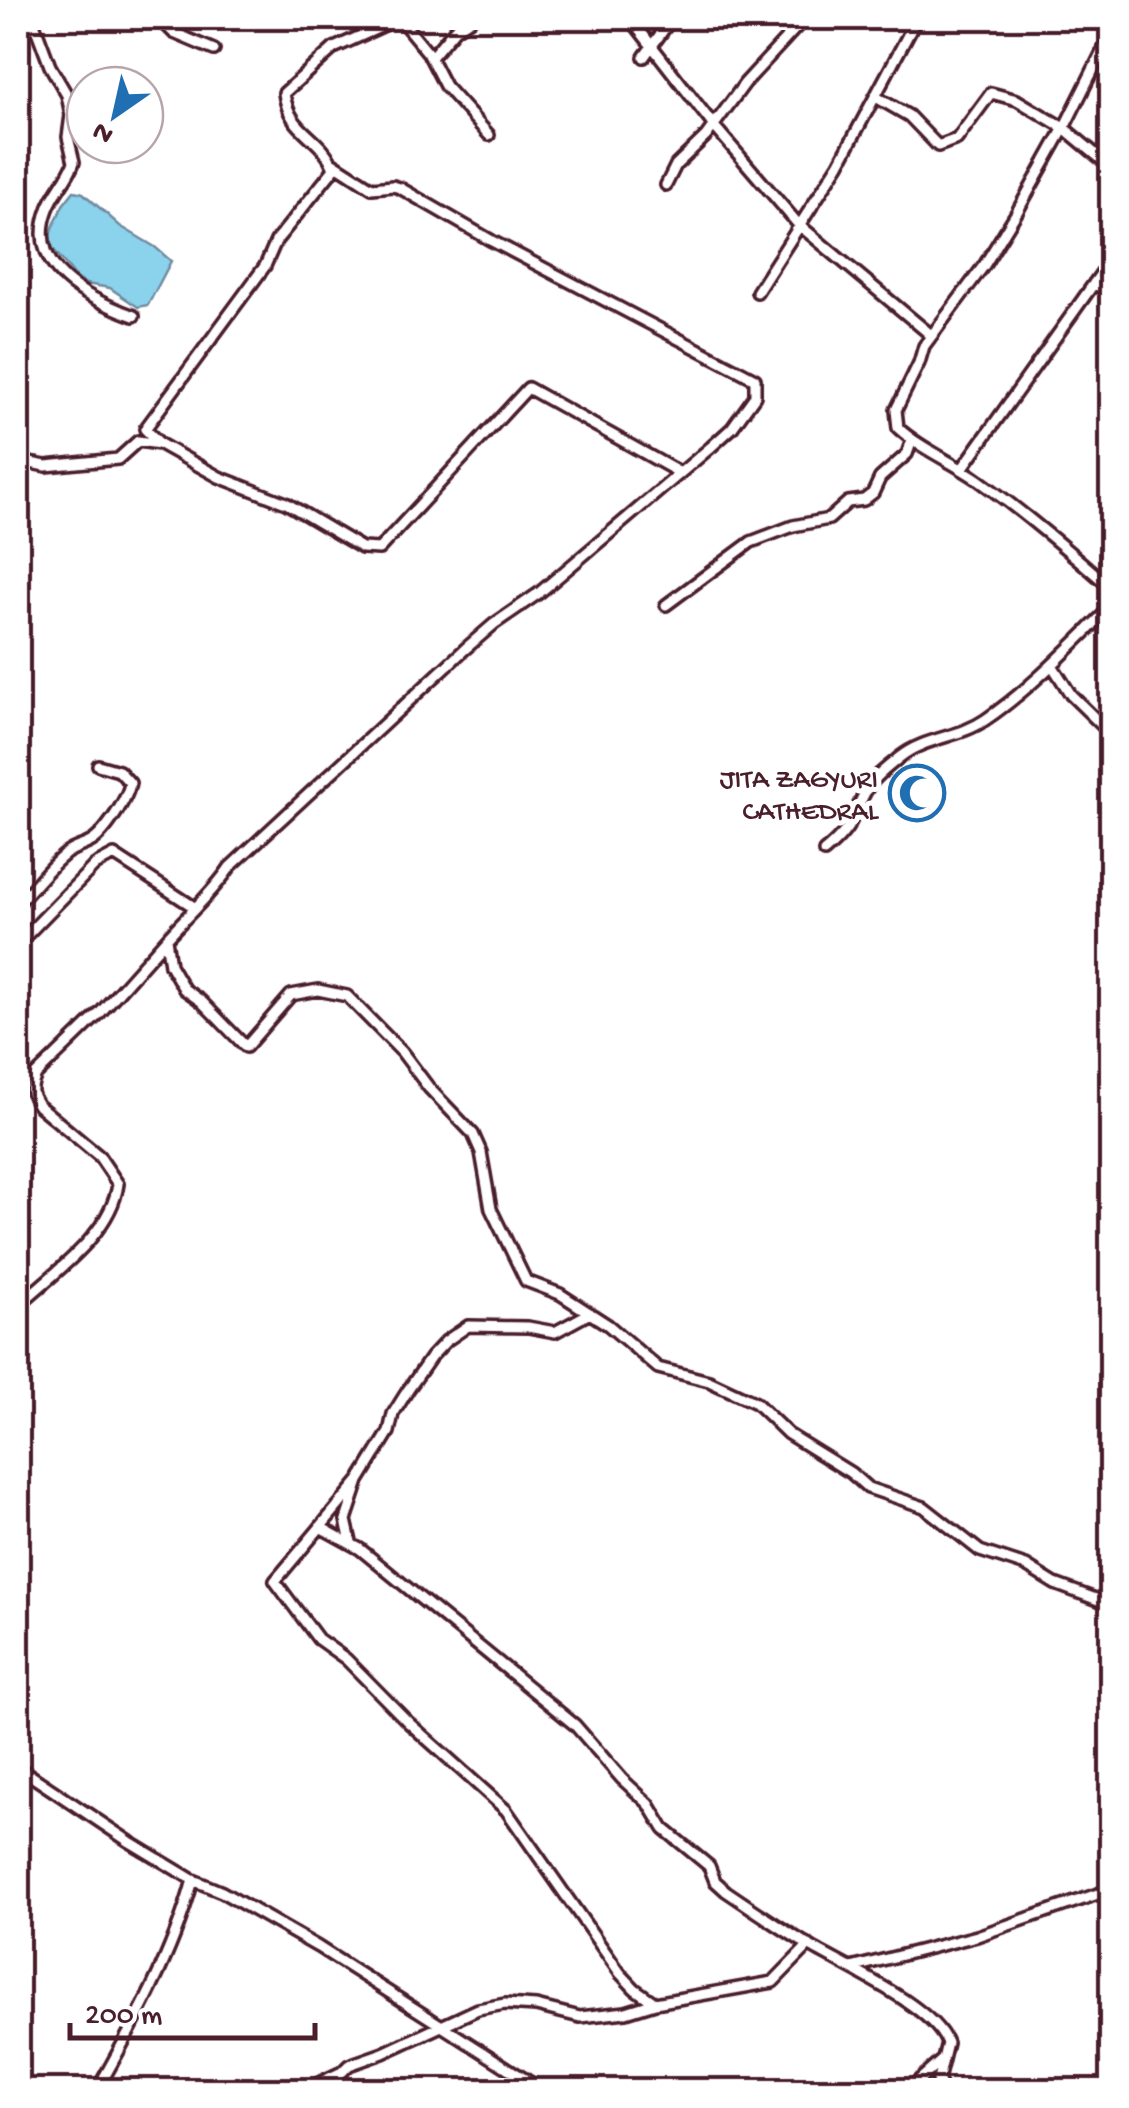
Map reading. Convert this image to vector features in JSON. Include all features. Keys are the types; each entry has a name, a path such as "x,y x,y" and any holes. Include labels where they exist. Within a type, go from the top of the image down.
{"street":[{"path":"32,18 50,66 67,95 71,116 68,137 74,162 48,208 42,245 46,258 94,301 134,316"},
{"path":"159,18 184,38 214,50"},
{"path":"18,1306 90,1239 116,1198 118,1184 98,1156 38,1106 26,1088 36,1075 110,1003 230,868 494,624 540,593 732,428 755,396 755,380 400,188 372,188 333,164 286,114 284,93 334,48 399,18 428,53 445,86 489,134"},
{"path":"434,55 455,30 472,18"},
{"path":"630,18 714,126 798,224 932,335"},
{"path":"644,57 672,18"},
{"path":"666,185 676,165 805,18"},
{"path":"758,292 840,164 917,18"},
{"path":"1112,32 1064,128 985,264 932,335 896,410 898,428 912,440 962,469 1056,539 1112,589"},
{"path":"876,98 909,116 938,146 957,140 992,93 1017,100 1064,128 1112,168"},
{"path":"18,454 46,466 118,460 138,440 264,266 276,241 323,185 334,169 333,164"},
{"path":"962,469 1112,258"},
{"path":"1094,282 1112,295"},
{"path":"145,429 160,444 218,477 286,503 362,548 379,548 390,540 464,454 528,388 680,473"},
{"path":"138,440 160,444"},
{"path":"666,606 766,534 829,519 848,502 864,500 873,493 880,478 907,454 912,440"},
{"path":"824,852 849,828 870,785 901,756 924,743 986,720 1052,665 1112,606"},
{"path":"1052,665 1071,696 1112,735"},
{"path":"18,903 67,852 95,840 112,820 130,783 119,771 98,766"},
{"path":"18,944 96,865 114,855 194,907"},
{"path":"166,939 170,965 184,989 246,1047 292,995 318,990 346,996 356,1005 473,1134 482,1152 490,1210 521,1276 530,1284 560,1294 590,1313 658,1368 709,1381 756,1403 788,1434 868,1488 924,1507 980,1552 1026,1566 1055,1584 1112,1604"},
{"path":"590,1313 554,1332 528,1327 468,1326 457,1333 431,1357 408,1390 360,1480 275,1581 318,1639 346,1658 409,1723 506,1810 620,1973 635,1990 655,2003"},
{"path":"352,1544 346,1520 360,1480"},
{"path":"320,1527 352,1544 576,1724 622,1779 650,1804 664,1828 709,1866 715,1881 726,1892 934,2022 947,2043 938,2080 944,2090"},
{"path":"18,1767 193,1880 264,1915 542,2090"},
{"path":"97,2090 156,1983 182,1920 193,1880"},
{"path":"850,1968 977,1936 1112,1888"},
{"path":"304,2090 349,2065 478,2009 505,2004 536,2006 580,2017 626,2012 655,2003 773,1982 808,1945"},
{"path":"908,2090 944,2058"}],"water":[{"path":"74,191 83,193 120,226 171,261 148,305 138,307 110,288 76,278 47,241 63,205"}],"place":[{"name":"JITA ZAGYURI CATHEDRAL","path":"917,793"}]}
